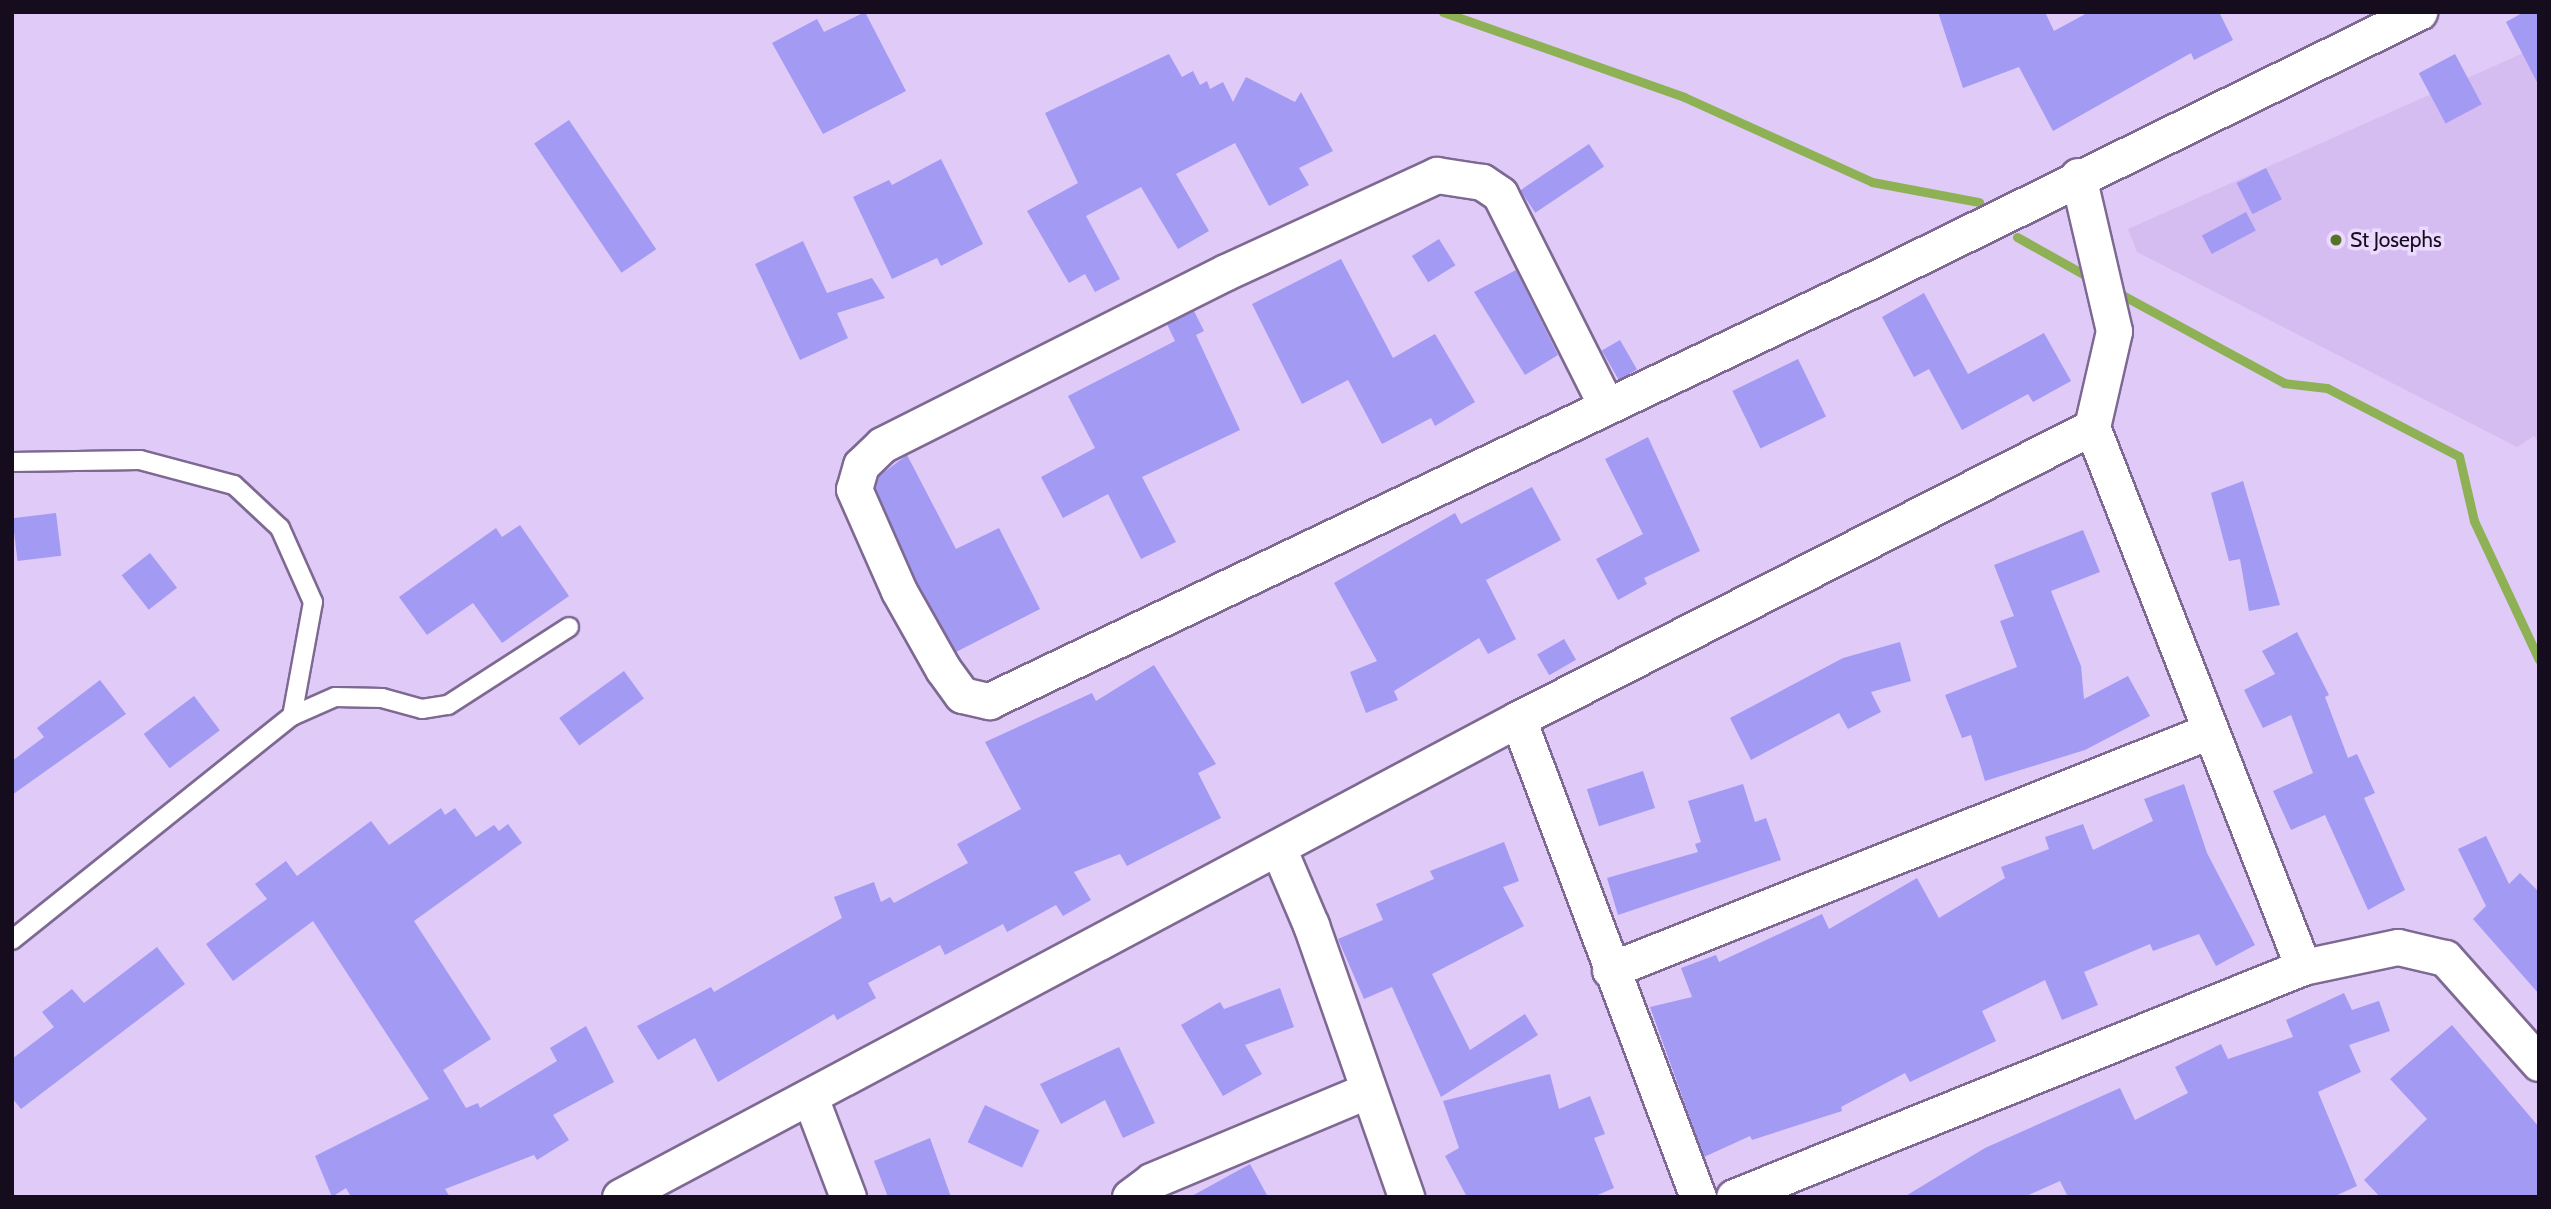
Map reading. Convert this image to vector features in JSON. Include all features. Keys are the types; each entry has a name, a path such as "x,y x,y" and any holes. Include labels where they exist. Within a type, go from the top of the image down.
{"street":[{"path":"1606,405 1500,194 1482,182 1437,174 1226,272 882,445 861,465 854,489 899,591 943,669 962,695 989,701 1606,405 2419,12"},
{"path":"2078,177 2114,331 2092,427 2207,732 2303,967"},
{"path":"620,1197 810,1097 963,1010 1279,850 1518,719 2092,427"},
{"path":"1518,719 1698,1197"},
{"path":"1611,970 2207,732"},
{"path":"1279,850 1311,925 1366,1091 1406,1197"},
{"path":"1734,1197 2303,967 2398,947 2445,958 2539,1063"},
{"path":"1130,1197 1151,1181 1366,1091"},
{"path":"810,1097 848,1197"}],"lane":[{"path":"12,462 140,460 234,485 280,528 313,602 292,716"},
{"path":"12,940 292,716 334,696 382,698 422,709 449,705 569,627"}],"shaded area":[{"name":"St Josephs","path":"2539,46 2539,443 2534,436 2517,447 2137,252 2128,229"}],"building":[{"path":"865,12 906,91 823,134 772,43 817,19 824,32"},
{"path":"1938,12 2045,12 2054,31 2089,12 2219,12 2233,40 2194,60 2191,53 2053,131 2019,67 1963,88"},
{"path":"2524,12 2539,12 2539,86 2506,22"},
{"path":"1169,54 1182,77 1193,71 1200,85 1207,81 1210,89 1223,82 1233,102 1246,77 1295,102 1301,92 1333,151 1299,168 1309,185 1269,206 1235,143 1176,174 1209,231 1178,249 1141,187 1086,216 1120,279 1095,292 1085,274 1069,283 1027,211 1078,183 1045,113"},
{"path":"2455,54 2482,104 2446,124 2419,73"},
{"path":"569,120 656,249 621,273 534,143"},
{"path":"1589,144 1604,166 1535,213 1520,190"},
{"path":"941,159 983,244 941,266 937,258 892,279 853,197 889,180 892,185"},
{"path":"2266,168 2282,199 2252,214 2237,183"},
{"path":"2246,212 2256,231 2212,254 2202,235"},
{"path":"1439,239 1455,265 1428,282 1412,256"},
{"path":"803,241 827,293 872,278 885,298 837,313 848,338 800,360 755,264"},
{"path":"1341,259 1393,358 1435,334 1475,402 1435,426 1431,418 1382,444 1348,380 1302,404 1252,304"},
{"path":"1516,270 1558,355 1525,375 1474,292"},
{"path":"1924,293 1968,374 2044,333 2071,381 2033,402 2028,394 1962,430 1929,369 1914,377 1882,317"},
{"path":"1194,311 1204,331 1196,335 1240,430 1142,477 1176,542 1141,559 1108,494 1063,518 1041,477 1095,448 1068,396 1175,341 1167,324"},
{"path":"1620,340 1637,369 1619,380 1602,350"},
{"path":"1798,359 1826,417 1760,449 1732,391"},
{"path":"1648,437 1700,551 1644,578 1647,584 1618,600 1596,559 1643,534 1605,459"},
{"path":"907,455 956,549 999,528 1040,609 956,652 917,582 875,488 879,476"},
{"path":"2243,481 2280,605 2249,611 2240,559 2229,561 2211,493"},
{"path":"1532,487 1561,540 1486,580 1516,639 1488,654 1479,638 1394,691 1398,700 1366,713 1350,672 1377,661 1334,583 1455,513 1461,524"},
{"path":"56,513 61,556 18,561 12,518"},
{"path":"520,525 569,596 502,643 473,603 427,635 399,597 496,528 502,537"},
{"path":"2083,530 2100,572 2051,591 2081,666 2084,699 2128,676 2150,716 2085,750 1985,781 1971,735 1962,738 1945,695 2017,667 2000,621 2014,616 1994,565"},
{"path":"150,553 177,588 149,610 122,575"},
{"path":"2297,632 2329,695 2325,697 2348,758 2357,754 2375,793 2364,798 2405,890 2368,910 2325,815 2291,830 2273,791 2313,773 2291,715 2263,728 2244,690 2275,674 2262,651"},
{"path":"1564,639 1576,660 1549,675 1537,654"},
{"path":"1900,642 1911,681 1871,692 1881,712 1848,729 1839,713 1751,760 1730,718 1843,658"},
{"path":"1154,665 1216,764 1198,773 1221,818 1127,866 1120,854 1074,872 1091,900 1063,916 1056,905 1007,932 1003,924 945,955 940,945 868,983 876,998 837,1020 834,1014 718,1082 695,1038 658,1060 637,1026 711,987 714,992 842,918 834,897 874,882 881,902 890,897 894,903 968,863 957,844 1021,809 985,742 1092,693 1096,701"},
{"path":"624,671 644,699 579,746 559,718"},
{"path":"100,680 126,714 12,795 12,761 44,737 37,728"},
{"path":"194,696 220,730 170,768 144,734"},
{"path":"1643,771 1655,808 1599,826 1587,789"},
{"path":"1743,784 1755,822 1766,818 1781,860 1618,915 1607,878 1698,852 1695,844 1701,842 1688,801"},
{"path":"2184,784 2207,853 2255,945 2216,966 2199,934 2153,951 2150,944 2084,972 2098,1005 2062,1020 2045,980 1982,1011 1996,1041 1910,1082 1905,1073 1841,1107 1842,1111 1752,1140 1750,1136 1704,1157 1650,1007 1692,997 1681,968 1716,955 1719,962 1822,914 1829,929 1917,878 1939,918 2005,878 2001,867 2049,849 2045,837 2083,824 2093,850 2153,821 2144,799"},
{"path":"441,808 445,815 455,808 476,837 494,825 499,831 508,824 522,843 414,921 491,1039 443,1070 466,1108 478,1103 480,1108 557,1061 550,1048 586,1026 614,1082 553,1115 569,1140 537,1160 534,1155 445,1189 450,1197 351,1197 346,1188 332,1197 315,1156 429,1099 313,921 233,981 206,944 267,899 255,884 286,861 297,876 371,821 389,845"},
{"path":"2486,836 2509,884 2520,873 2539,892 2539,994 2473,919 2486,906 2458,849"},
{"path":"1504,842 1519,881 1503,887 1524,926 1432,974 1470,1050 1525,1014 1538,1035 1441,1097 1392,987 1364,999 1338,939 1383,920 1376,904 1434,879 1430,871"},
{"path":"157,947 185,984 21,1109 12,1098 12,1059 54,1027 42,1012 72,989 84,1003"},
{"path":"1280,988 1294,1027 1245,1045 1262,1074 1223,1096 1181,1025 1220,1002 1224,1009"},
{"path":"2344,993 2352,1010 2379,1001 2390,1031 2349,1045 2361,1072 2318,1092 2357,1186 2333,1197 2068,1197 2060,1181 2024,1197 1904,1197 1985,1148 2120,1088 2135,1120 2188,1093 2175,1067 2221,1044 2228,1059 2293,1037 2286,1020"},
{"path":"2452,1025 2539,1127 2539,1197 2380,1197 2364,1180 2427,1119 2390,1079"},
{"path":"1119,1047 1155,1123 1123,1138 1105,1100 1061,1124 1040,1084"},
{"path":"1550,1074 1559,1109 1590,1096 1605,1134 1594,1138 1614,1188 1593,1197 1467,1197 1445,1156 1459,1148 1443,1101"},
{"path":"985,1105 1039,1130 1022,1168 968,1142"},
{"path":"930,1138 951,1197 888,1197 874,1161"},
{"path":"1250,1164 1268,1197 1190,1197"}],"waterway":[{"path":"1443,12 1684,97 1872,182 1979,202"},
{"path":"2017,237 2092,279"},
{"path":"2113,290 2284,383 2327,388 2459,456 2474,521 2539,660"}],"place":[{"name":"St Josephs","path":"2336,240"}]}
